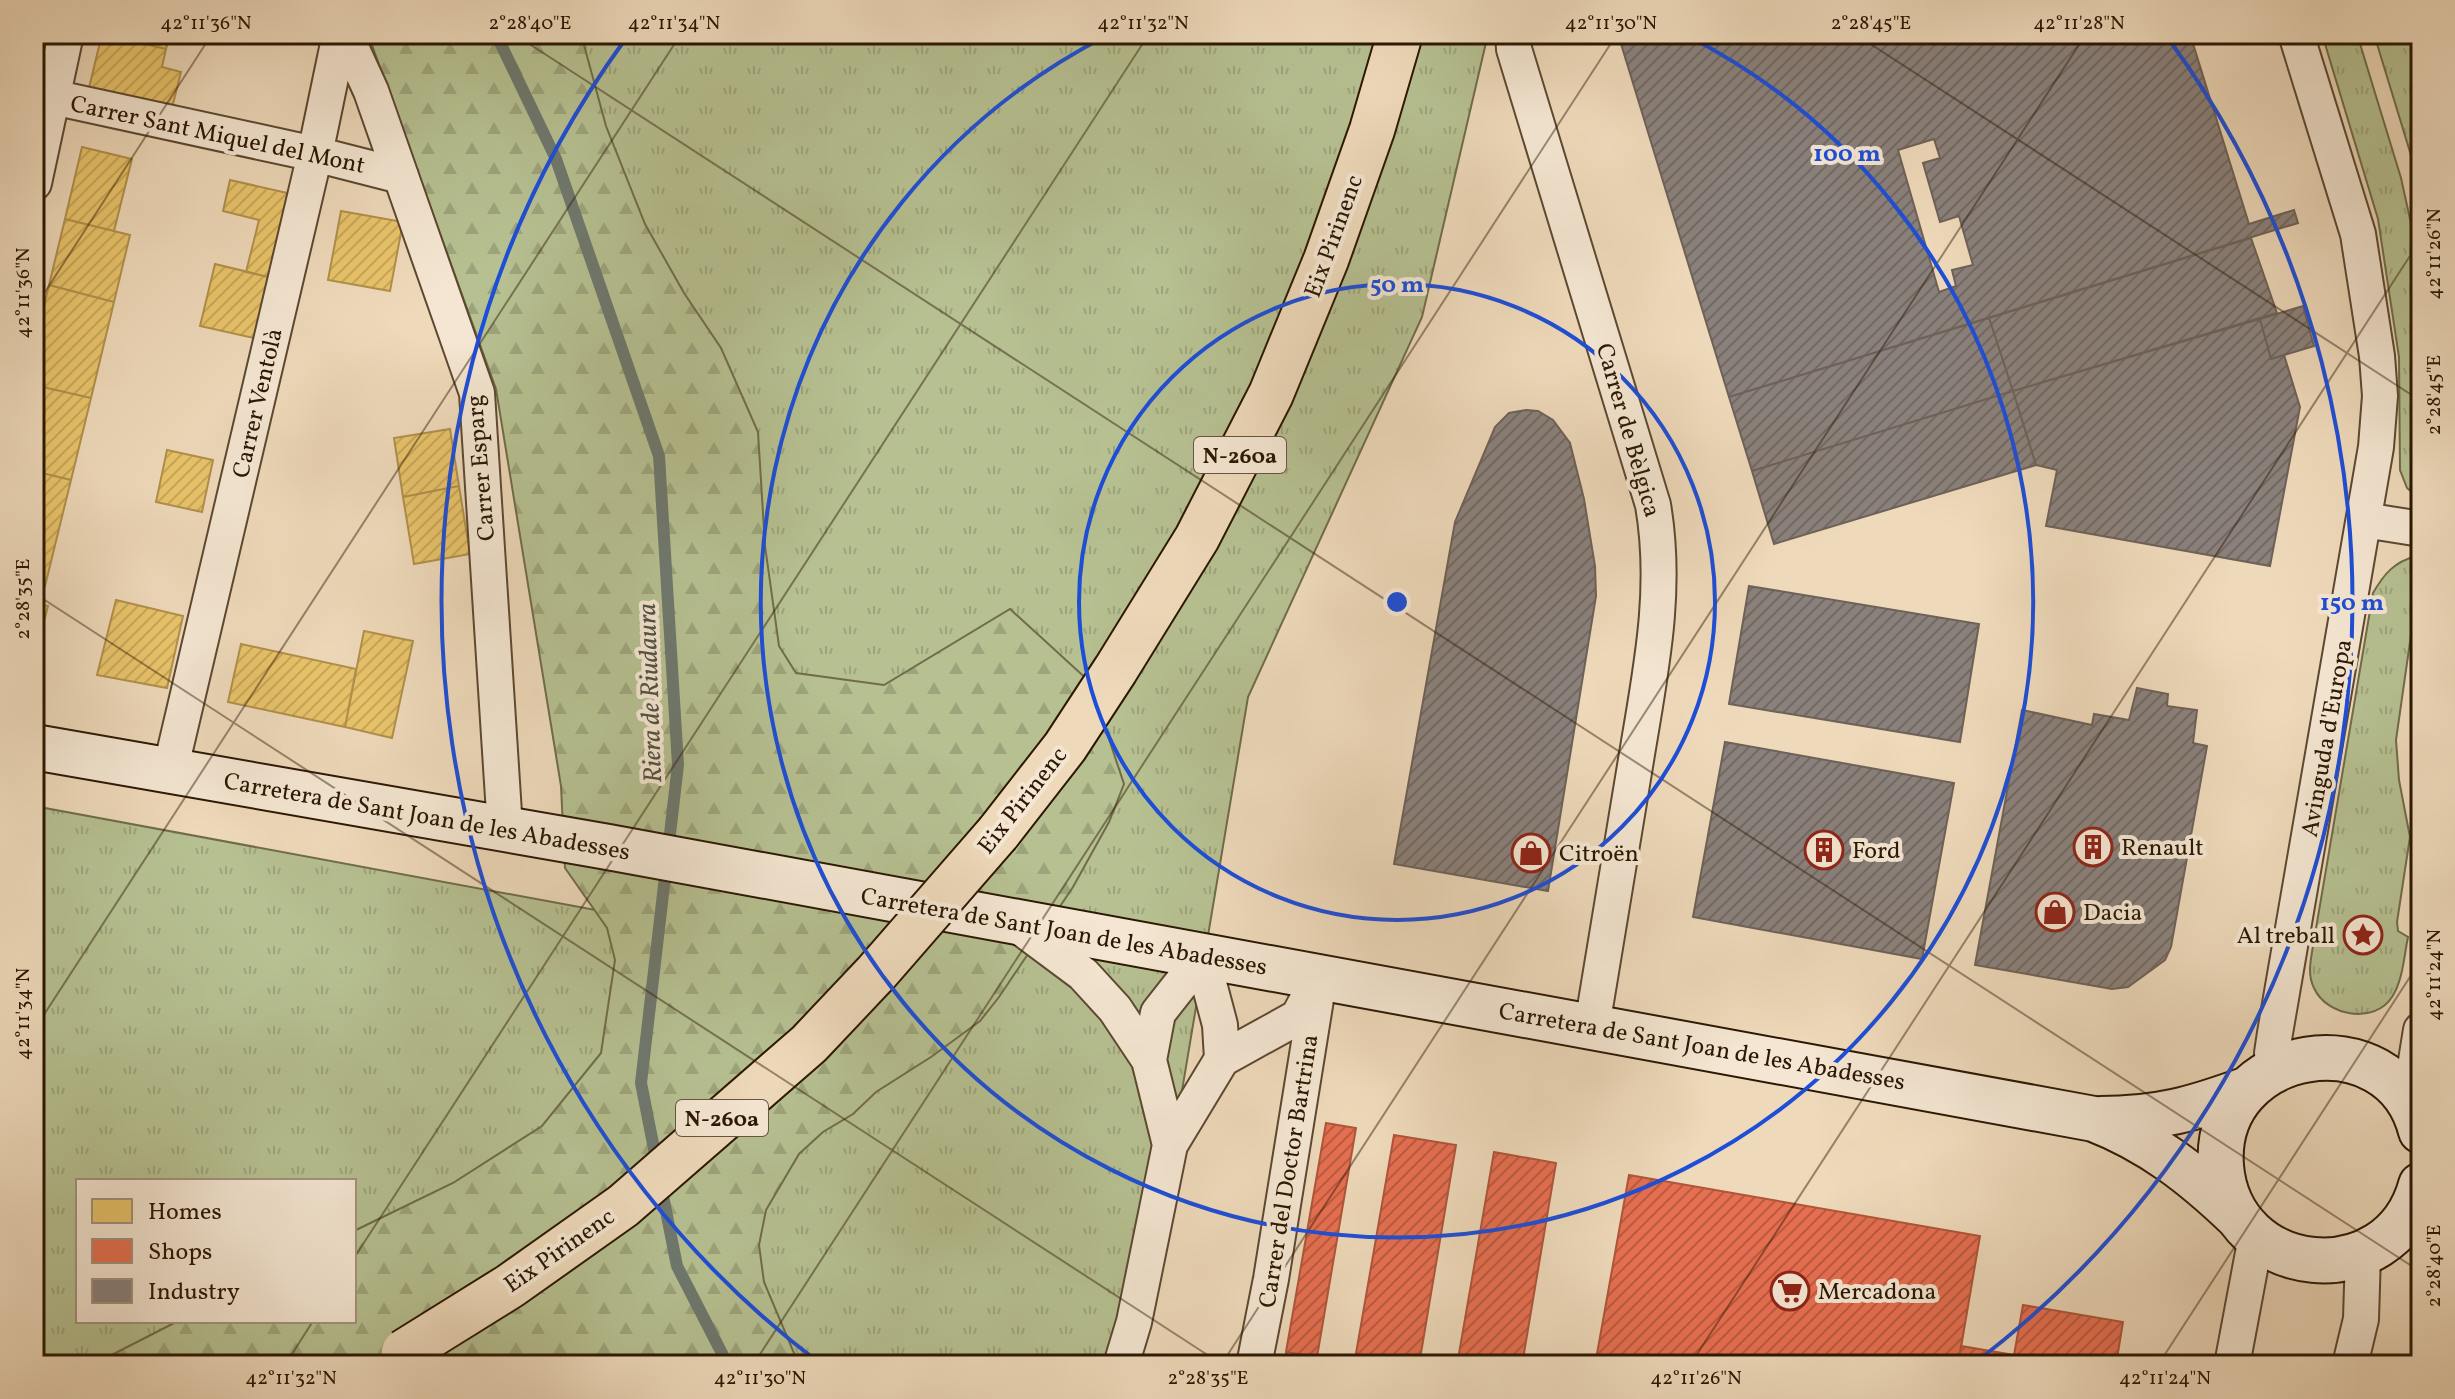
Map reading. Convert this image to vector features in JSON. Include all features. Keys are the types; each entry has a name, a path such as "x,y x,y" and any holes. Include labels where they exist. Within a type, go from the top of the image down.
{"main road":[{"name":"Eix Pirinenc","path":"392,1359 510,1286 623,1206 809,1044 877,972 998,833 1065,747 1197,538 1271,394 1326,260 1372,130 1400,34"},
{"name":"Carretera de Sant Joan de les Abadesses","path":"34,747 608,847 2094,1119 2121,1129 2190,1172 2275,1250 2296,1258 2341,1260 2392,1234"},
{"name":"Carretera de Sant Joan de les Abadesses","path":"2094,1119 2155,1117 2198,1107 2299,1060 2324,1057 2349,1060 2373,1069 2393,1084 2418,1122"},
{"path":"2247,1227 2226,1193 2221,1165 2223,1138 2232,1112 2261,1079"},
{"path":"2392,1234 2407,1217 2421,1185"}],"street":[{"path":"34,183 43,96 66,34"},
{"name":"Carrer Ventolà","path":"170,771 343,34"},
{"name":"Carrer Esparg","path":"343,34 371,91 477,393 505,829"},
{"name":"Carrer de Bèlgica","path":"1513,34 1514,49 1653,505 1659,539 1655,653 1592,1026"},
{"name":"Avinguda d'Europa","path":"2261,1079 2272,1053 2364,520 2380,396 2377,356 2358,234 2296,34"},
{"name":"Carrer Sant Miquel del Mont","path":"43,96 315,154 401,176"},
{"path":"2364,520 2421,529"},
{"path":"1010,920 1083,974 1115,1009 1149,1060 1170,1145"},
{"path":"1149,1060 1158,1013 1202,957"},
{"path":"1202,957 1220,1025 1222,1059"},
{"path":"1121,1365 1134,1322 1170,1145 1222,1059 1298,1017 1319,977"},
{"name":"Carrer del Doctor Bartrina","path":"1254,1365 1271,1279 1319,977"},
{"path":"2418,1122 2420,1040"},
{"path":"2232,1365 2247,1227"},
{"path":"2350,1365 2361,1319 2392,1234"}],"green space":[{"path":"368,34 581,34 606,126 645,224 684,293 721,348 758,432 765,546 779,646 796,673 884,685 1010,609 1090,682 1124,784 1109,822 1073,887 980,1021 876,1092 853,1114 823,1132 799,1154 766,1210 759,1245 764,1282 799,1365 92,1365 174,1323 356,1323 356,1230 453,1183 542,1126 601,1053 615,960 607,928 565,868 561,786 496,389"},
{"path":"490,34 1488,34 1422,317 1248,697 1136,1365 34,1365 34,806 671,924"},
{"path":"2322,34 2357,34 2401,178 2421,269 2421,500 2407,488 2400,470 2399,357 2378,219"},
{"path":"2374,34 2421,34 2421,190 2417,175"},
{"path":"2416,556 2421,557 2421,565 2396,740 2399,780 2410,837 2397,922 2398,931 2408,937 2401,976 2392,997 2374,1011 2352,1014 2340,1011 2320,998 2311,979 2311,961 2373,593 2390,570"},
{"path":"2421,679 2421,810 2415,744"}],"building: Homes":[{"path":"34,34 47,34 39,66 34,64"},
{"path":"102,34 166,49 162,67 181,72 171,112 88,92"},
{"path":"103,34 170,34 166,49"},
{"path":"82,147 132,159 114,231 65,219"},
{"path":"230,180 292,194 273,278 246,272 259,220 223,211"},
{"path":"341,211 403,222 390,291 328,280"},
{"path":"65,219 130,235 114,302 49,285"},
{"path":"215,264 273,278 258,339 200,326"},
{"path":"49,285 114,302 91,398 34,385 34,346"},
{"path":"34,385 91,398 71,480 34,471"},
{"path":"450,429 459,486 403,497 394,438"},
{"path":"167,450 213,460 202,512 156,502"},
{"path":"34,471 71,480 45,586 34,584"},
{"path":"459,486 470,554 414,564 403,497"},
{"path":"116,600 183,616 167,688 97,675"},
{"path":"34,603 48,606 34,661"},
{"path":"364,631 413,641 392,738 345,727"},
{"path":"241,644 356,669 345,727 228,702"}],"building: Shops":[{"path":"1326,1123 1356,1128 1317,1357 1286,1352"},
{"path":"1394,1135 1456,1145 1419,1365 1354,1365"},
{"path":"1494,1152 1556,1163 1522,1365 1457,1365"},
{"name":"Mercadona","path":"1629,1175 1980,1236 1958,1365 1595,1365"},
{"path":"2023,1305 2123,1322 2116,1365 1958,1365 1961,1346 2014,1355"}],"building: Industry":[{"path":"1618,34 2190,34 2249,224 2294,210 2298,223 1729,397","holes":["1934,139 1940,158 1923,163 1940,222 1959,216 1973,265 1952,270 1956,286 1939,292 1898,150"]},
{"path":"2251,238 2277,313 2013,391 1989,318"},
{"path":"2303,306 2314,346 2271,359 2260,319"},
{"path":"1989,318 2013,391 1752,471 1729,397"},
{"path":"2260,319 2271,359 2284,355 2300,407 2270,566 2046,526 2057,470 2036,465 2013,391"},
{"path":"2013,391 2036,465 1774,544 1752,471"},
{"path":"1538,411 1553,420 1570,443 1584,499 1595,566 1596,596 1548,891 1394,864 1455,522 1495,427 1509,413"},
{"path":"1749,586 1979,624 1960,742 1729,704"},
{"name":"Renault","path":"2137,688 2168,694 2167,706 2197,710 2193,743 2207,746 2171,947 2165,960 2128,987 2112,989 1975,965 2022,710 2092,725 2094,714 2129,720"},
{"name":"Ford","path":"1725,742 1954,783 1922,959 1693,917"},
{"path":"1286,1354 1302,1357 1300,1365 1284,1365"}],"waterway":[{"name":"Riera de Riudaura","path":"496,34 556,159 659,456 678,765 641,1083 657,1164"},
{"name":"Riera de Riudaura","path":"661,1186 677,1266 728,1365"}],"place":[{"name":"Renault","path":"2093,847"},
{"name":"Ford","path":"1824,850"},
{"name":"Citroën","path":"1531,853"},
{"name":"Dacia","path":"2055,912"},
{"name":"Al treball","path":"2363,935"},
{"name":"Mercadona","path":"1790,1291"}]}
